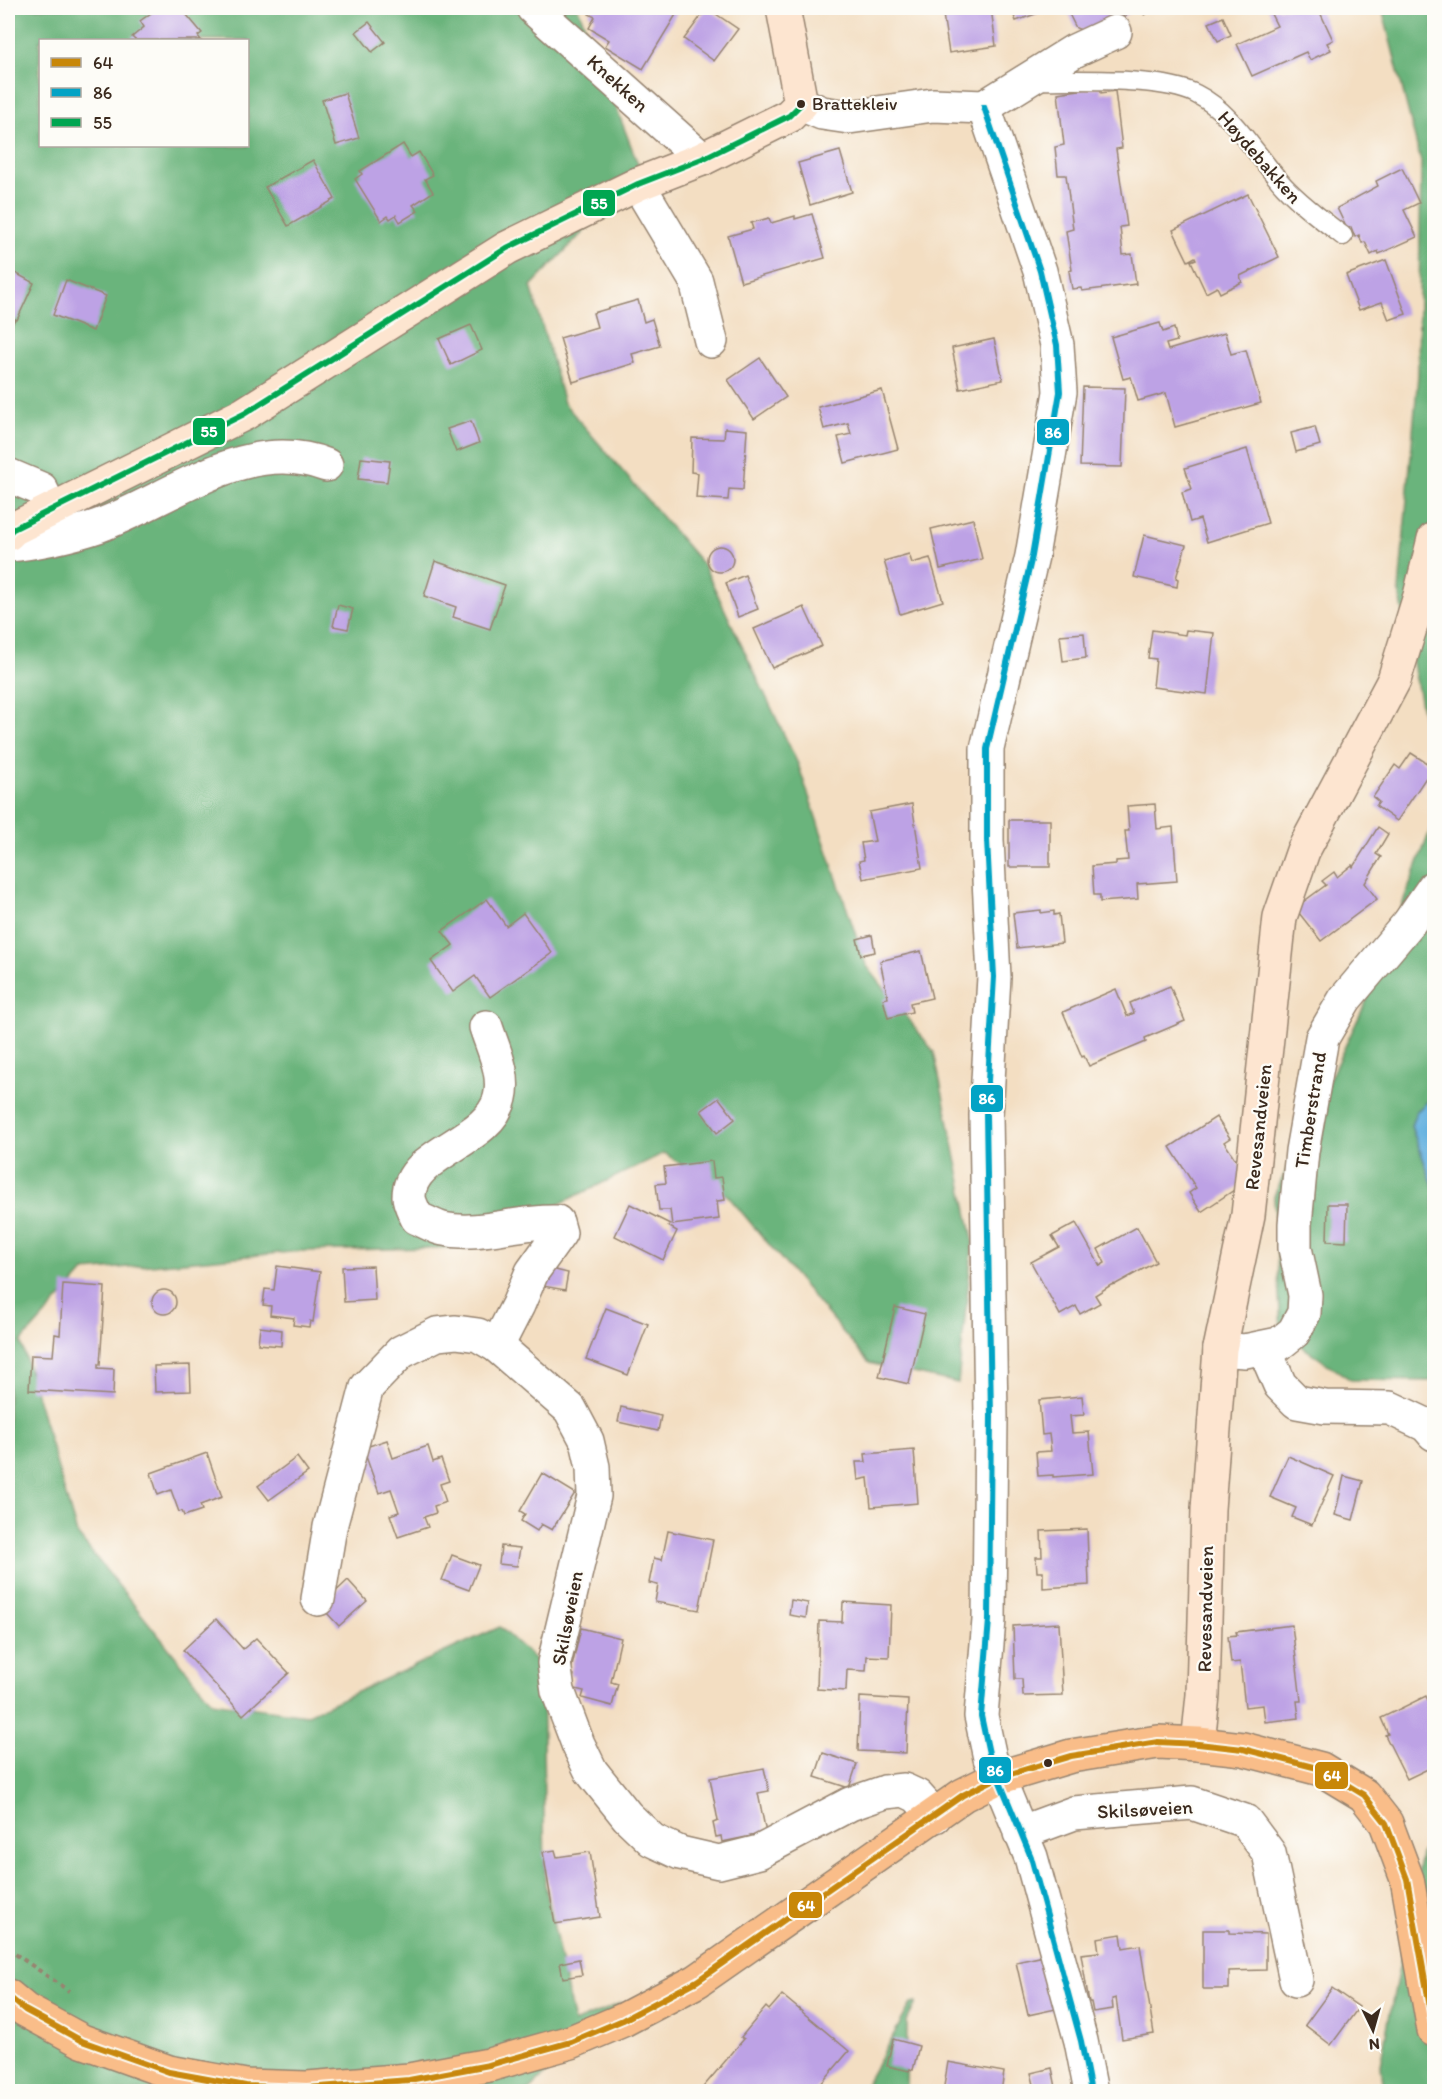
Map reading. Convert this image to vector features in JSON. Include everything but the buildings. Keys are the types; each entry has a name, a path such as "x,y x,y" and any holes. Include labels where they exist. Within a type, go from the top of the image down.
{"main road":[{"path":"8,534 13,529 244,414 507,248 639,184 702,159 789,116 801,104 783,8"},
{"name":"Revesandveien","path":"1197,1744 1203,1695 1208,1509 1220,1349 1248,1215 1280,917 1303,851 1394,680 1420,597 1434,538"},
{"path":"8,1996 25,2010 82,2041 169,2072 246,2086 307,2088 398,2081 489,2065 571,2042 623,2020 697,1981 963,1795 997,1778 1071,1756 1158,1742 1243,1749 1321,1769 1364,1795 1386,1823 1407,1879 1434,2030"}],"street":[{"name":"Knekken","path":"533,8 702,159"},
{"path":"801,104 822,113 849,117 933,105 984,107 1074,51 1115,32"},
{"path":"984,107 1040,271 1057,345 1060,392 1032,556 987,749 987,840 994,977 986,1115 991,1416 989,1620 981,1716 997,1778 1031,1857 1081,2041 1091,2091"},
{"path":"639,184 696,281 711,341"},
{"path":"8,545 23,544 97,526 229,466 260,457 307,458 326,465"},
{"path":"8,476 41,489 51,510"},
{"name":"Timberstrand","path":"1220,1349 1245,1351 1279,1344 1294,1332 1304,1313 1305,1295 1295,1248 1295,1224 1302,1151 1322,1038 1345,999 1409,923 1434,887"},
{"path":"486,1027 501,1072 501,1097 495,1114 480,1128 422,1168 412,1182 409,1198 417,1218 442,1229 484,1231 537,1221 557,1222 560,1233 532,1272 518,1305 496,1346"},
{"name":"Skilsøveien","path":"318,1599 330,1527 367,1387 400,1352 437,1334 456,1332 478,1335 496,1346 570,1409 587,1441 593,1467 594,1496 554,1663 558,1691 578,1744 591,1771 627,1816 652,1840 680,1853 719,1862 759,1852 850,1804 885,1792 904,1790 917,1796 935,1816"},
{"path":"1264,1348 1280,1385 1297,1402 1325,1407 1390,1408 1426,1425 1434,1434"},
{"name":"Skilsøveien","path":"1020,1833 1074,1813 1192,1803 1245,1821 1269,1853 1296,1980"}],"lane":[{"name":"Høydebakken","path":"1029,80 1140,83 1178,88 1194,93 1211,103 1226,116 1306,209 1343,236"}],"path":[{"path":"8,1949 77,1996"}],"green space":[{"path":"8,8 578,8 641,172 531,286 564,403 704,566 798,764 866,965 934,1052 973,1240 958,1383 869,1363 728,1196 664,1153 471,1247 302,1251 85,1271 21,1342 77,1534 212,1702 306,1715 500,1627 542,1666 545,1884 574,2023 621,2003 528,2091 8,2092"},
{"path":"1382,8 1434,8 1434,773 1399,590 1418,375 1421,162"},
{"path":"1434,820 1434,1096 1416,1112 1411,1126 1434,1188 1434,1381 1351,1380 1281,1332 1274,1196 1366,1002"},
{"path":"1434,1834 1434,2091 1383,2091 1380,2065 1421,1854"},
{"path":"916,2003 907,2021 906,2091 861,2092 911,2004"}],"water":[{"path":"1434,1096 1434,1188 1411,1126 1416,1112"}],"transit line":[{"name":"55","path":"8,534 13,529 244,414 507,248 638,184 702,159 789,116 801,104"},
{"name":"86","path":"984,107 1040,271 1057,345 1060,392 1032,556 987,749 987,840 994,977 986,1115 991,1416 989,1620 981,1716 990,1758 1031,1857 1081,2041 1091,2092"},
{"name":"64","path":"8,1996 25,2010 82,2041 169,2072 246,2086 307,2088 409,2080 489,2065 571,2042 623,2020 697,1981 963,1795 997,1778 1071,1756 1158,1742 1243,1749 1321,1769 1364,1795 1386,1823 1407,1879 1434,2030"}],"place":[{"name":"Brattekleiv","path":"801,104"}]}
